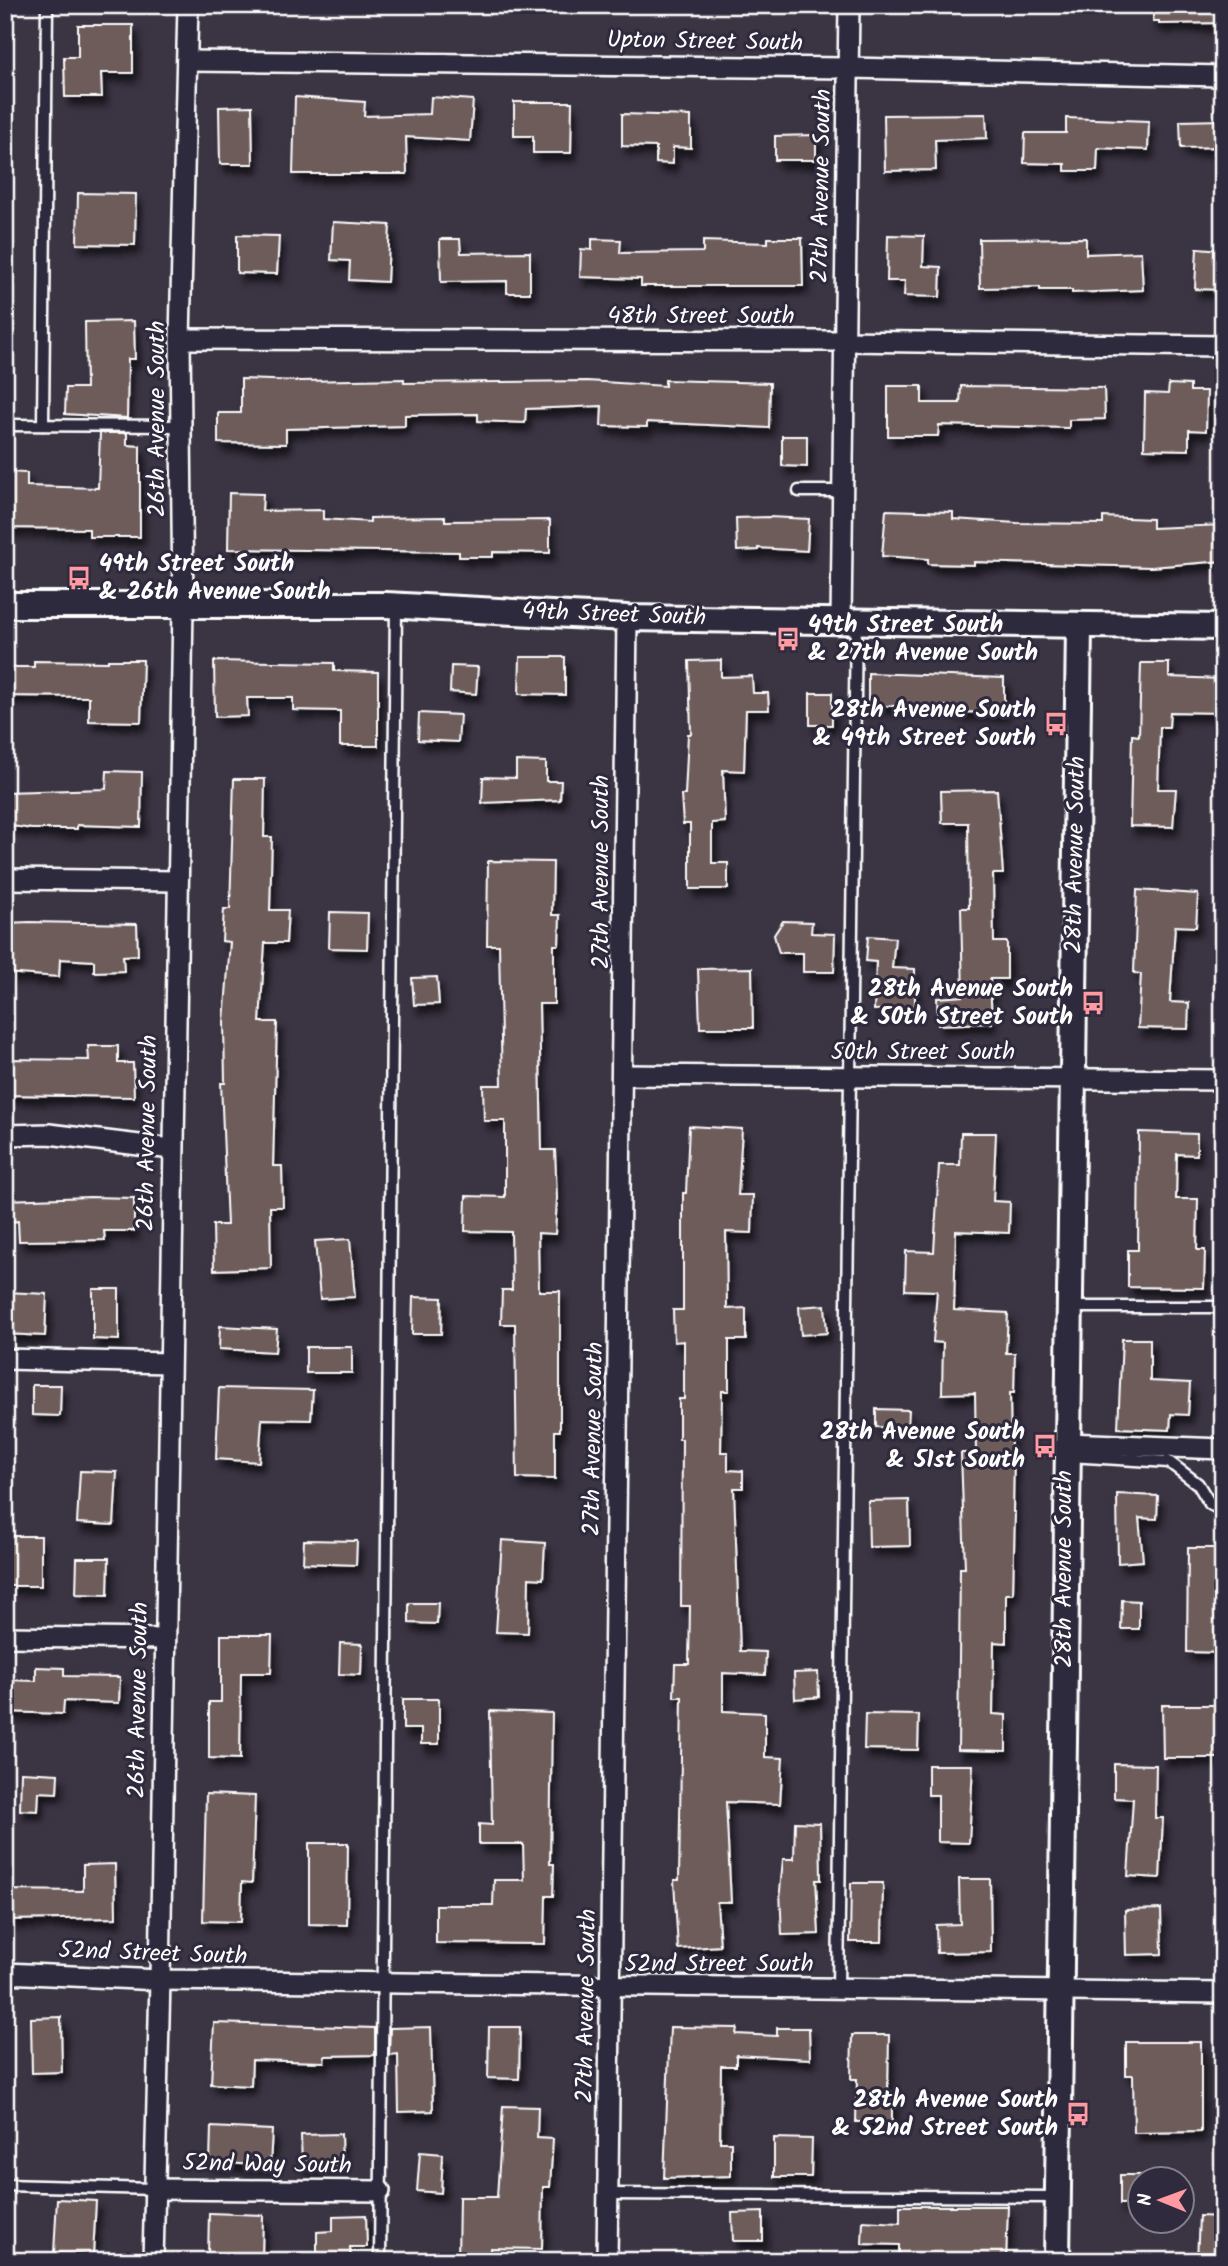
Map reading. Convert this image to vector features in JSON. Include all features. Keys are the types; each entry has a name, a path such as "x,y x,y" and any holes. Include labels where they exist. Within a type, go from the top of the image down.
{"street":[{"name":"26th Avenue South","path":"153,2261 183,606 180,339 188,5"},
{"name":"27th Avenue South","path":"849,5 843,491 849,620"},
{"name":"Upton Street South","path":"187,61 848,68 1223,76"},
{"name":"48th Street South","path":"180,339 844,341 1223,346"},
{"name":"49th Street South","path":"5,605 396,605 627,618 1223,627"},
{"name":"27th Avenue South","path":"607,2261 627,618"},
{"name":"28th Avenue South","path":"1056,2261 1065,1449 1079,626"},
{"path":"5,879 178,881"},
{"name":"50th Street South","path":"623,1076 1223,1080"},
{"path":"5,1135 49,1134 172,1149"},
{"path":"5,1359 169,1363"},
{"path":"1065,1449 1223,1450"},
{"path":"5,1637 164,1639"},
{"name":"52nd Street South","path":"5,1973 160,1980 383,1984 1223,1993"},
{"name":"52nd Way South","path":"154,2189 380,2191"}],"lane":[{"path":"43,425 47,5"},
{"path":"5,425 181,426"},
{"path":"799,491 843,491"},
{"path":"380,2261 396,605"},
{"path":"838,1989 850,1076 849,620"},
{"path":"1068,1307 1223,1307"},
{"path":"1065,1449 1169,1462 1198,1484 1210,1504 1223,1511"},
{"path":"5,2185 154,2189"},
{"path":"608,2194 1058,2197"}],"building":[{"path":"1153,5 1223,5 1223,23 1159,24 1159,21 1153,21"},
{"path":"78,25 133,25 133,73 101,73 102,97 65,97 64,57 78,57"},
{"path":"295,97 365,102 364,116 430,114 431,97 473,100 470,141 406,137 407,174 293,174"},
{"path":"514,102 572,102 571,153 533,153 533,136 514,136"},
{"path":"252,106 253,164 220,164 219,107"},
{"path":"622,114 691,116 691,148 673,147 673,164 656,163 656,147 622,146"},
{"path":"986,114 987,138 935,140 936,170 885,171 884,115"},
{"path":"1066,118 1149,121 1148,150 1098,148 1097,171 1065,171 1065,164 1024,163 1025,133 1066,133"},
{"path":"1223,120 1223,147 1181,148 1180,121"},
{"path":"816,135 816,160 775,160 775,136"},
{"path":"78,193 136,194 135,245 77,244"},
{"path":"333,222 390,225 387,282 349,280 350,261 331,260"},
{"path":"237,235 279,236 277,274 237,273"},
{"path":"888,235 924,236 923,266 941,267 940,297 904,296 905,281 887,281"},
{"path":"768,238 802,238 803,286 641,286 641,279 580,277 581,249 592,250 592,239 621,240 620,253 703,252 703,241 768,243"},
{"path":"1086,238 1086,254 1141,252 1143,290 1072,293 1072,290 1040,290 1040,287 980,288 979,239"},
{"path":"440,239 460,239 461,253 530,252 530,293 507,293 507,281 441,282"},
{"path":"1197,248 1223,250 1223,290 1195,289"},
{"path":"134,321 135,359 128,359 127,418 65,414 66,388 86,388 85,322"},
{"path":"241,379 404,379 404,383 587,381 665,386 665,380 770,383 769,428 647,422 647,427 601,426 602,406 526,409 525,423 478,421 478,414 405,415 405,426 286,429 286,444 218,443 218,413 241,413"},
{"path":"1169,384 1190,385 1190,391 1207,391 1206,431 1189,430 1189,450 1144,449 1145,393 1168,394"},
{"path":"888,386 922,386 922,403 960,403 961,386 1104,388 1105,419 1069,420 1069,428 939,425 938,436 888,436"},
{"path":"100,433 127,433 127,445 140,446 140,537 89,537 89,529 5,528 5,472 27,473 27,486 98,488"},
{"path":"782,436 807,436 807,467 782,466"},
{"path":"229,493 263,494 262,511 323,510 323,519 370,522 370,518 445,517 445,521 550,520 550,553 493,552 493,557 459,557 459,552 228,549"},
{"path":"886,510 953,512 953,519 1017,523 1103,524 1103,517 1152,519 1152,528 1223,525 1223,561 1151,567 974,562 974,565 928,564 928,559 882,556"},
{"path":"736,518 809,519 807,551 758,548 737,551"},
{"path":"520,657 565,657 565,695 519,694"},
{"path":"143,660 141,722 89,721 89,697 5,696 5,667 34,667 34,661"},
{"path":"721,660 721,677 752,676 753,693 768,693 769,710 746,710 744,771 723,770 725,822 712,823 712,863 728,863 728,889 690,889 690,824 683,824 681,795 685,795 688,734 691,734 689,661"},
{"path":"214,661 334,663 334,671 378,672 378,746 340,746 340,711 293,710 293,698 247,698 248,716 215,717"},
{"path":"1141,663 1169,663 1169,677 1223,679 1223,713 1170,712 1169,727 1160,727 1158,789 1176,789 1173,827 1130,826 1132,735 1139,736"},
{"path":"451,666 478,667 476,694 450,692"},
{"path":"868,673 1004,678 1004,713 954,712 955,706 868,706"},
{"path":"810,693 832,693 832,725 810,725"},
{"path":"419,713 460,715 458,742 418,740"},
{"path":"516,761 546,762 546,781 561,781 560,800 482,803 483,777 516,778"},
{"path":"107,771 142,772 141,827 77,825 77,829 32,829 5,825 5,792 106,789"},
{"path":"234,779 265,779 264,837 272,837 270,910 288,910 286,943 265,943 260,1022 277,1022 273,1166 282,1166 283,1207 270,1207 271,1268 214,1270 213,1225 227,1225 221,1083 225,1083 224,1022 230,942 222,941 224,909 230,909"},
{"path":"997,790 1003,874 993,874 994,942 1007,942 1007,979 990,979 992,1023 938,1025 937,998 963,996 961,908 969,908 968,823 942,823 941,791"},
{"path":"488,861 553,862 552,915 560,915 559,945 554,945 554,1004 539,1004 542,1150 555,1150 557,1198 555,1234 538,1233 539,1291 560,1291 560,1431 555,1431 555,1479 517,1478 515,1324 501,1324 502,1290 512,1290 511,1232 465,1231 466,1196 505,1197 505,1121 484,1121 483,1085 502,1085 499,945 487,945"},
{"path":"1137,890 1198,894 1196,927 1175,926 1170,1002 1189,1003 1188,1029 1138,1028 1141,974 1134,973"},
{"path":"330,912 368,913 367,949 329,948"},
{"path":"783,921 812,922 811,933 835,934 834,972 803,972 803,953 779,953 774,935"},
{"path":"5,923 137,924 138,955 123,956 124,971 94,972 94,961 60,959 59,977 5,973"},
{"path":"868,936 895,938 892,968 915,969 915,1009 874,1010 876,962 866,961"},
{"path":"752,968 753,1028 700,1028 698,969"},
{"path":"437,977 439,1004 414,1005 412,978"},
{"path":"88,1046 118,1046 118,1063 133,1063 134,1097 5,1095 5,1059 89,1060"},
{"path":"689,1126 742,1129 738,1195 753,1195 752,1233 726,1232 727,1309 746,1308 746,1340 729,1340 729,1391 722,1391 721,1452 728,1452 728,1470 743,1471 743,1488 734,1488 740,1651 766,1652 765,1675 723,1673 723,1711 765,1713 765,1757 783,1758 780,1804 726,1802 731,1902 717,1902 720,1946 678,1949 674,1880 679,1880 682,1697 674,1697 675,1664 689,1664 690,1606 681,1606 682,1439 679,1439 679,1399 684,1399 684,1341 674,1342 673,1310 683,1310 683,1193 686,1193"},
{"path":"1139,1132 1197,1134 1197,1155 1177,1154 1176,1199 1198,1199 1197,1250 1205,1250 1204,1288 1128,1287 1128,1250 1138,1250"},
{"path":"961,1133 996,1133 993,1201 1010,1202 1009,1233 956,1231 954,1310 1008,1313 1006,1353 1015,1353 1014,1393 1010,1393 1015,1512 1013,1594 1006,1594 1006,1643 994,1642 993,1714 1006,1715 1006,1751 958,1750 960,1568 965,1568 961,1453 976,1453 975,1393 942,1394 943,1343 933,1342 937,1291 905,1290 906,1251 934,1252 939,1165 960,1165"},
{"path":"134,1198 134,1231 104,1231 105,1240 19,1241 18,1221 5,1222 5,1200"},
{"path":"350,1239 355,1297 320,1299 315,1241"},
{"path":"93,1289 119,1289 119,1340 93,1339"},
{"path":"5,1292 47,1294 45,1336 5,1334"},
{"path":"413,1297 442,1298 441,1334 412,1334"},
{"path":"825,1305 827,1333 801,1335 799,1307"},
{"path":"220,1326 277,1329 275,1352 219,1349"},
{"path":"1122,1339 1150,1339 1150,1381 1190,1383 1188,1415 1171,1414 1170,1430 1118,1428"},
{"path":"306,1347 352,1347 352,1373 306,1373"},
{"path":"32,1385 61,1385 60,1416 32,1415"},
{"path":"219,1388 313,1390 311,1420 262,1419 259,1462 216,1459"},
{"path":"876,1409 909,1410 908,1428 876,1427"},
{"path":"80,1471 117,1472 114,1525 77,1523"},
{"path":"1117,1494 1158,1496 1157,1519 1139,1518 1143,1561 1118,1563"},
{"path":"909,1500 910,1546 869,1547 868,1501"},
{"path":"5,1536 41,1536 41,1586 5,1586"},
{"path":"304,1540 357,1541 356,1565 303,1563"},
{"path":"502,1540 545,1543 543,1579 529,1578 528,1633 496,1632"},
{"path":"1188,1548 1223,1548 1223,1653 1187,1652"},
{"path":"77,1558 109,1558 108,1595 76,1594"},
{"path":"1122,1600 1139,1601 1139,1629 1121,1629"},
{"path":"409,1603 438,1603 437,1624 409,1623"},
{"path":"221,1635 272,1635 271,1673 241,1673 240,1759 209,1758 209,1702 221,1702"},
{"path":"340,1643 362,1644 361,1675 339,1674"},
{"path":"36,1667 64,1668 64,1676 120,1677 119,1703 64,1701 63,1714 5,1712 5,1680 36,1681"},
{"path":"818,1672 819,1697 795,1699 794,1673"},
{"path":"403,1699 439,1699 439,1744 421,1744 421,1729 403,1729"},
{"path":"1162,1705 1223,1705 1223,1758 1163,1758"},
{"path":"490,1711 552,1713 550,1864 554,1864 553,1896 546,1896 545,1944 436,1943 436,1905 493,1905 494,1880 524,1880 523,1844 479,1844 479,1824 492,1825"},
{"path":"865,1714 919,1715 918,1750 864,1749"},
{"path":"1114,1764 1156,1765 1155,1818 1163,1818 1160,1878 1128,1876 1133,1799 1114,1798"},
{"path":"928,1765 973,1765 969,1843 938,1842 938,1795 928,1795"},
{"path":"21,1772 58,1774 57,1793 39,1792 38,1811 20,1810"},
{"path":"206,1794 255,1796 252,1883 242,1882 241,1922 203,1921"},
{"path":"795,1822 820,1823 821,1880 816,1880 819,1934 782,1935 780,1891 783,1859 794,1859"},
{"path":"309,1843 348,1843 347,1925 309,1924"},
{"path":"115,1864 116,1918 5,1920 5,1890 83,1891 83,1865"},
{"path":"959,1879 990,1879 991,1952 937,1953 936,1925 960,1924"},
{"path":"851,1883 883,1883 882,1942 850,1942"},
{"path":"1161,1909 1162,1954 1126,1955 1125,1910"},
{"path":"61,2017 62,2072 32,2073 31,2018"},
{"path":"214,2023 375,2028 375,2055 325,2056 324,2062 252,2060 251,2086 211,2084"},
{"path":"431,2027 433,2111 399,2112 398,2054 389,2055 390,2028"},
{"path":"489,2027 520,2027 519,2079 488,2078"},
{"path":"670,2027 737,2028 736,2034 777,2036 777,2028 809,2028 810,2059 736,2055 736,2066 721,2066 720,2142 731,2142 731,2176 664,2178"},
{"path":"852,2035 889,2035 888,2091 892,2092 892,2122 856,2122 857,2079 851,2079"},
{"path":"1126,2042 1201,2042 1201,2132 1134,2133 1133,2075 1126,2075"},
{"path":"503,2106 538,2107 537,2138 553,2139 550,2187 543,2187 542,2249 491,2248 491,2261 458,2261 459,2197 497,2197"},
{"path":"211,2127 272,2130 270,2166 210,2162"},
{"path":"341,2134 342,2167 302,2168 301,2135"},
{"path":"774,2138 812,2139 811,2177 774,2177"},
{"path":"420,2152 443,2154 441,2193 417,2191"},
{"path":"1120,2175 1126,2175 1126,2204 1120,2204"},
{"path":"57,2199 96,2201 93,2255 54,2253"},
{"path":"900,2206 1008,2206 1006,2261 899,2261 899,2245 862,2244 863,2221 900,2223"},
{"path":"763,2212 763,2241 733,2241 732,2213"},
{"path":"209,2213 263,2215 262,2258 208,2256"},
{"path":"366,2215 367,2247 350,2247 351,2261 317,2261 317,2232 333,2231 333,2216"},
{"path":"1199,2216 1223,2217 1223,2261 1197,2261"}],"place":[{"name":"49th Street South & 26th Avenue South","path":"79,578"},
{"name":"49th Street South & 27th Avenue South","path":"788,639"},
{"name":"28th Avenue South & 49th Street South","path":"1056,724"},
{"name":"28th Avenue South & 50th Street South","path":"1093,1003"},
{"name":"28th Avenue South & 51st South","path":"1045,1446"},
{"name":"28th Avenue South & 52nd Street South","path":"1078,2114"}]}
